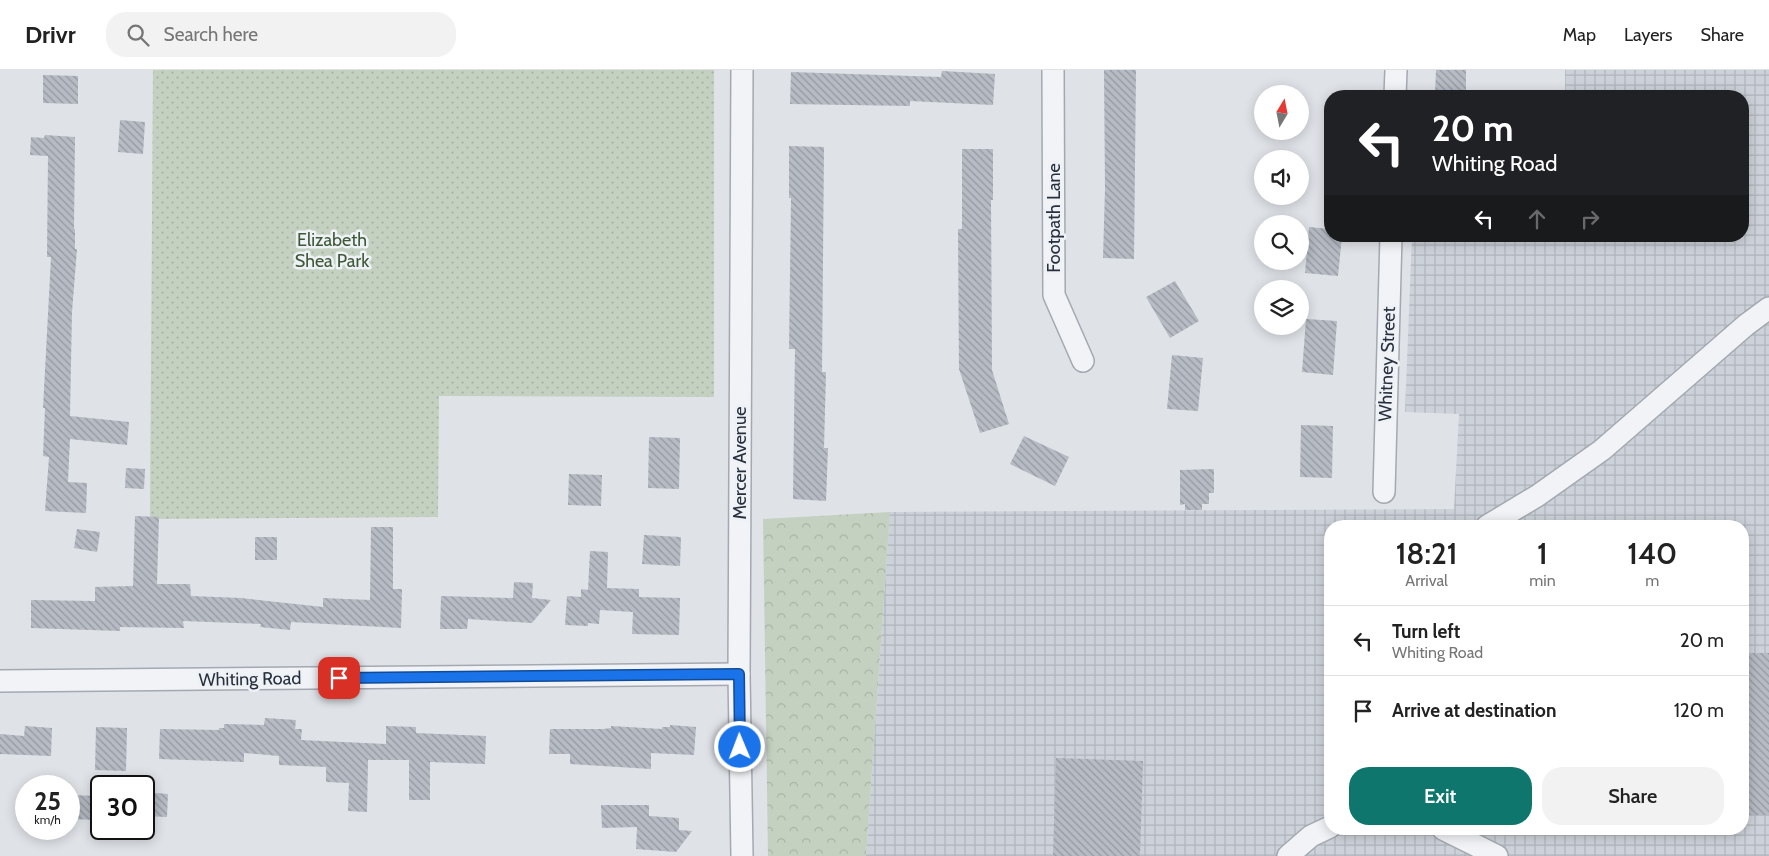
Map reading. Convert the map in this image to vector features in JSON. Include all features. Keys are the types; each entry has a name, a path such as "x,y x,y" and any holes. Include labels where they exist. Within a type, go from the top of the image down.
{"street":[{"name":"Mercer Avenue","path":"742,70 739,674 742,856"},
{"name":"Footpath Lane","path":"1053,70 1054,295 1083,361"},
{"path":"1395,90 1396,70"},
{"name":"Whitney Street","path":"1384,492 1391,242"},
{"path":"1497,520 1537,496 1602,450 1746,325 1769,308"},
{"name":"Whiting Road","path":"0,681 739,674"},
{"path":"1288,856 1311,836 1324,830"},
{"path":"1455,835 1497,856"}],"shaded area":[{"path":"1565,70 1769,70 1769,856 866,856 890,512 1454,509 1459,414 1405,412 1412,242 1749,242 1749,90 1565,90"}],"green space":[{"name":"Elizabeth Shea Park","path":"153,70 714,70 714,397 439,396 438,517 150,519"},
{"path":"890,512 866,856 768,856 763,519"}],"building":[{"path":"1104,70 1136,70 1134,259 1103,258 1105,189"},
{"path":"1436,70 1466,70 1466,90 1435,90"},
{"path":"942,71 995,74 993,105 910,101 910,106 790,104 791,72 941,77"},
{"path":"43,75 78,76 78,104 43,103"},
{"path":"120,120 145,122 143,154 118,152"},
{"path":"45,135 75,137 74,229 75,249 77,249 72,312 70,416 129,422 127,445 70,439 68,482 87,483 86,513 45,511 49,457 43,456 45,408 43,408 51,257 47,257 48,156 30,155 31,137 44,138"},
{"path":"789,146 824,147 822,372 826,372 824,448 828,448 826,501 793,499 795,349 789,349 791,198 789,198"},
{"path":"962,149 993,149 993,200 991,200 992,370 1009,424 980,433 959,369 958,229 962,229"},
{"path":"1309,227 1324,228 1324,242 1341,242 1338,276 1305,273 1305,270 1309,270"},
{"path":"1175,281 1199,321 1170,338 1146,297"},
{"path":"1309,319 1337,321 1333,375 1302,372 1305,335 1309,335"},
{"path":"1172,355 1203,358 1198,411 1167,409"},
{"path":"1301,425 1333,426 1332,478 1300,477"},
{"path":"1024,436 1069,457 1055,486 1010,464"},
{"path":"649,437 680,438 679,489 648,488"},
{"path":"126,468 145,469 144,489 125,488"},
{"path":"1214,469 1214,493 1209,493 1209,504 1202,504 1202,510 1185,510 1185,504 1180,505 1180,470"},
{"path":"569,474 602,475 601,506 568,505"},
{"path":"135,516 159,517 157,584 190,584 191,596 241,598 323,607 323,598 370,600 371,527 393,527 393,589 402,589 401,628 291,622 290,630 260,627 261,624 183,621 184,628 120,627 120,631 31,628 31,600 95,601 95,587 133,586"},
{"path":"77,529 100,532 97,552 74,548"},
{"path":"644,535 681,537 680,566 642,564"},
{"path":"255,537 277,537 277,560 255,560"},
{"path":"590,551 608,552 607,588 639,589 639,597 680,598 679,635 632,634 633,612 600,610 599,624 588,623 588,626 565,625 567,596 581,597 581,589 588,590"},
{"path":"514,582 533,583 532,598 551,600 532,623 468,619 467,629 440,629 441,596 513,598"},
{"path":"1749,653 1769,653 1769,815 1749,815"},
{"path":"265,718 296,720 295,729 302,729 301,740 386,744 386,726 416,727 416,733 486,736 485,764 430,762 430,800 409,800 409,760 368,760 367,812 348,811 349,783 326,782 326,767 279,765 279,756 244,753 244,762 159,759 160,729 219,730 219,728 224,728 224,724 264,725"},
{"path":"670,725 696,727 694,755 651,753 651,769 570,764 570,754 549,754 550,729 603,729 611,728 611,726 662,729 662,727 670,727"},
{"path":"25,726 52,728 51,756 0,754 0,734 24,736"},
{"path":"96,727 127,728 126,771 95,770"},
{"path":"1056,758 1143,761 1140,856 1053,856"},
{"path":"155,793 168,794 167,817 155,816"},
{"path":"80,795 90,796 90,820 80,819"},
{"path":"601,805 649,805 649,816 679,818 679,830 692,831 676,852 636,849 637,827 602,828"}],"route":[{"path":"339,678 739,674 740,747"}]}
